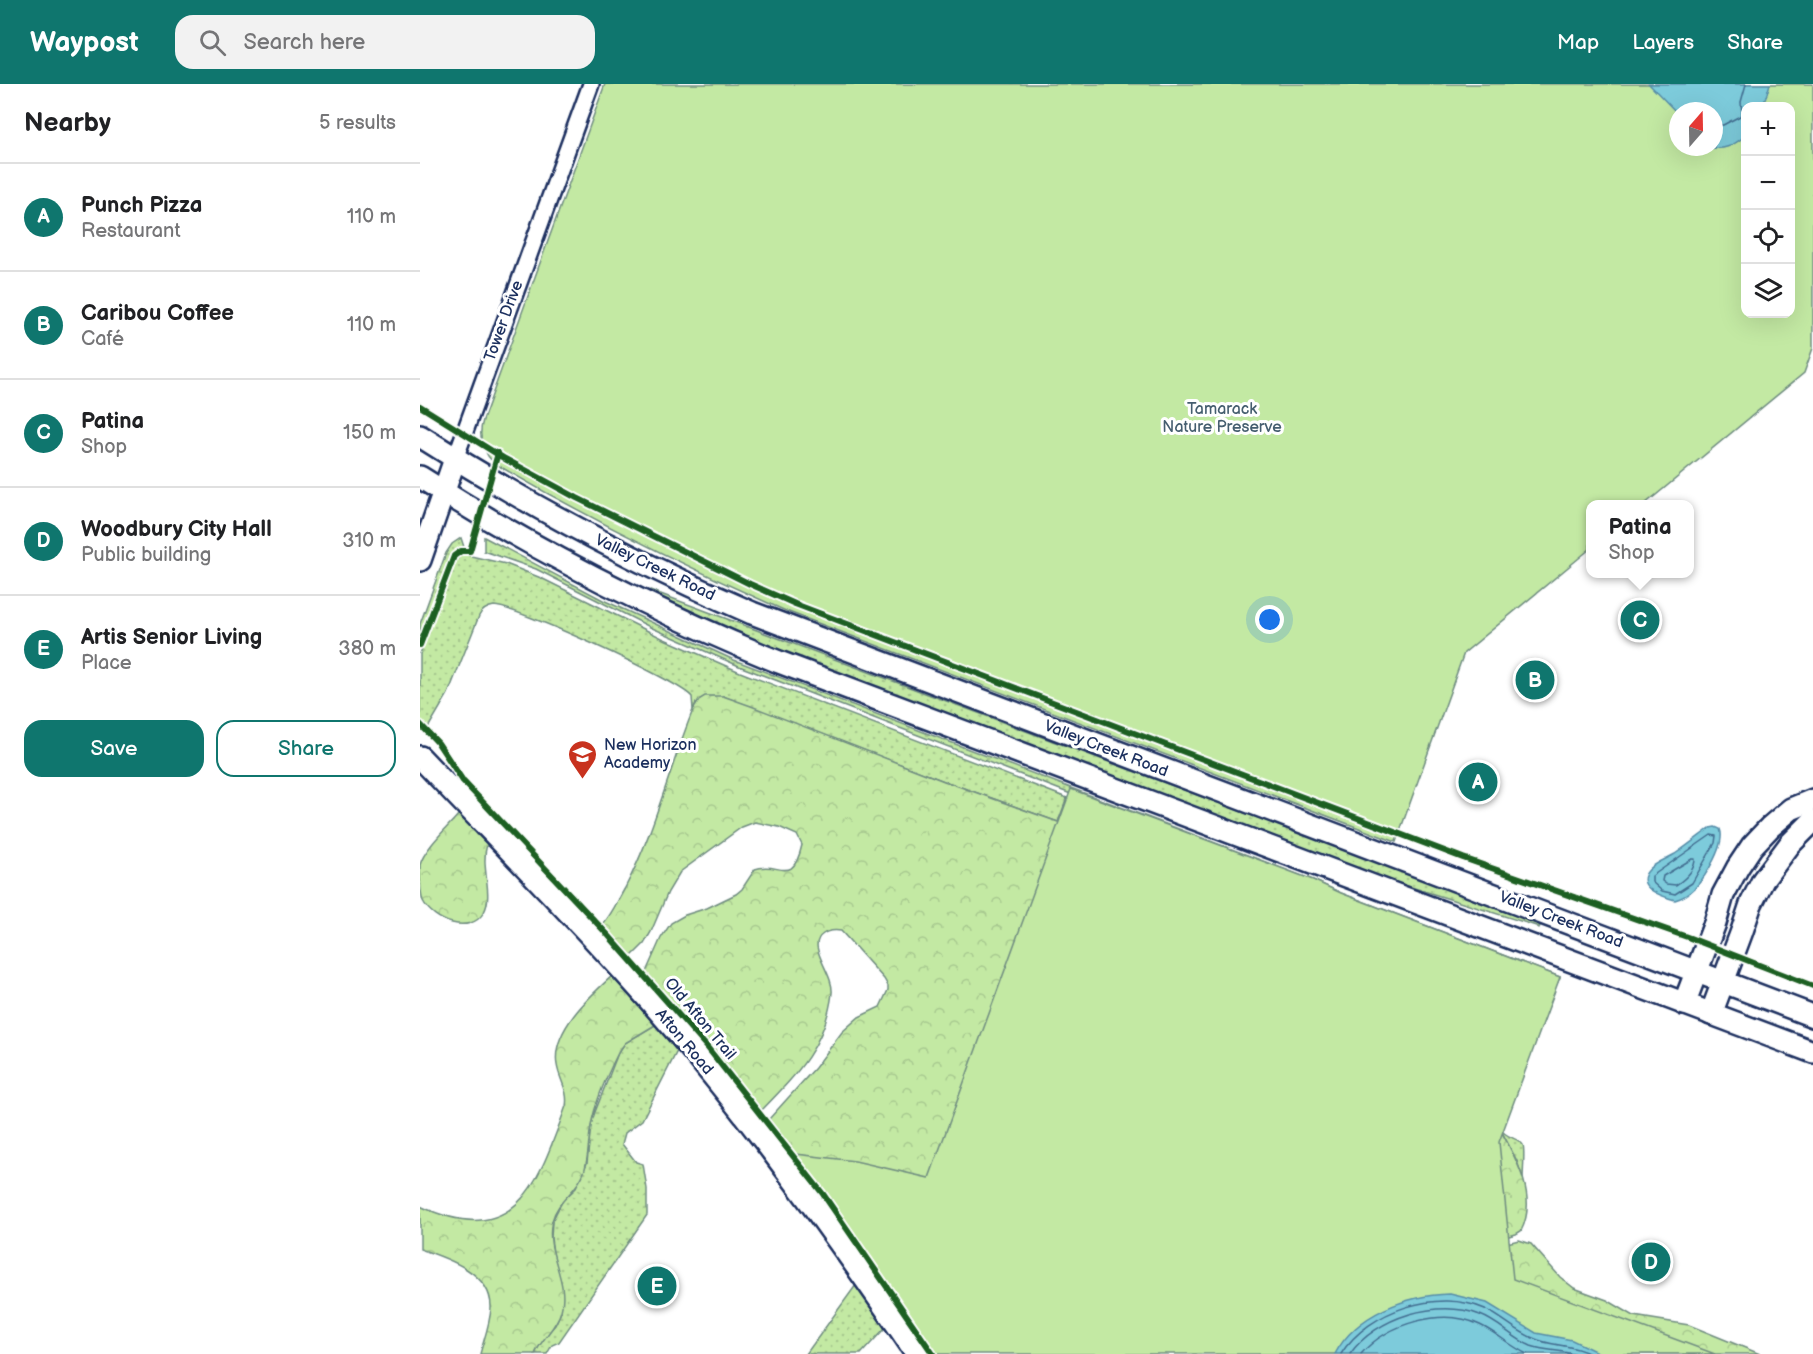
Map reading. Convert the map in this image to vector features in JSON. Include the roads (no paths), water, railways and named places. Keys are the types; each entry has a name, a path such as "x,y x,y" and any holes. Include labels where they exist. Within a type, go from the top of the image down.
{"main road":[{"name":"Valley Creek Road","path":"420,436 455,459 606,545 688,585 777,624 1813,1016"},
{"name":"Tower Drive","path":"420,560 455,459"},
{"name":"Valley Creek Road","path":"420,477 517,536 605,583 779,662 1813,1052"},
{"name":"Afton Road","path":"420,757 625,974 684,1041 827,1224 916,1354"},
{"path":"1684,1004 1723,895 1738,867 1752,846 1791,808 1813,800"},
{"path":"1711,1014 1750,904 1763,879 1813,821"}],"street":[{"name":"Tower Drive","path":"455,459 591,84"}],"water":[{"path":"1649,84 1770,84 1764,102 1741,102 1741,139 1723,148 1723,102 1669,102 1669,105"},
{"path":"1710,828 1720,829 1721,835 1718,851 1693,890 1675,900 1658,894 1648,887 1644,878 1650,869"},
{"path":"1450,1294 1487,1303 1536,1333 1572,1340 1601,1354 1335,1354 1356,1328 1384,1309 1417,1298"}],"place":[{"name":"Patina","path":"1640,620"},
{"name":"Caribou Coffee","path":"1535,680"},
{"name":"New Horizon Academy","path":"583,780"},
{"name":"Punch Pizza","path":"1478,782"},
{"name":"Woodbury City Hall","path":"1651,1262"},
{"name":"Artis Senior Living","path":"657,1286"}],"park label":[{"name":"Tamarack Nature Preserve","path":"1222,418"}]}
